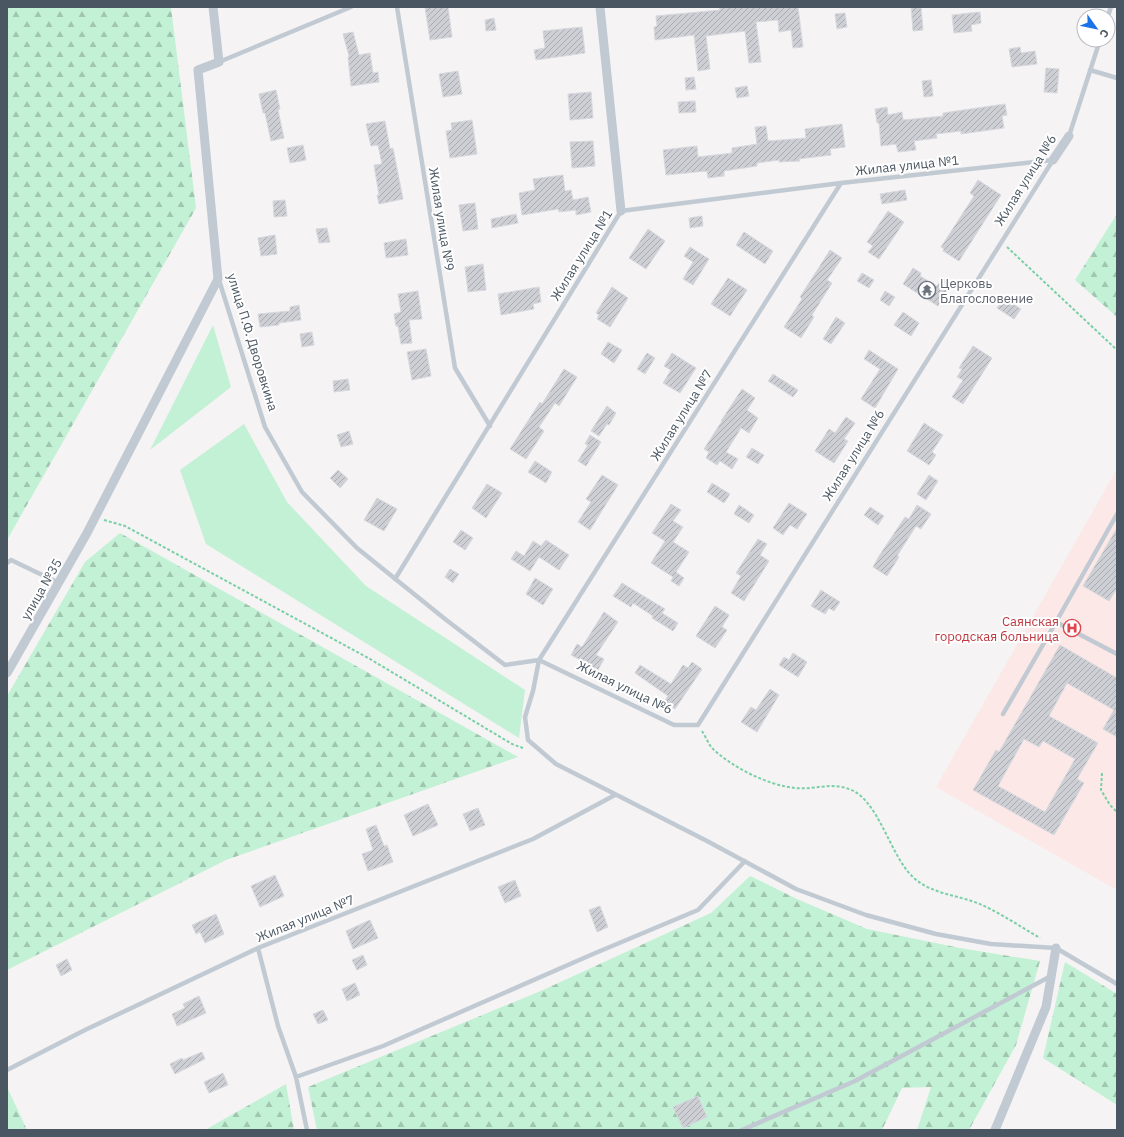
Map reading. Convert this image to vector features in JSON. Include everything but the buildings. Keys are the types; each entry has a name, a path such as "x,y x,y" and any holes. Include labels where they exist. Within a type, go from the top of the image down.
{"street":[{"path":"212,7 219,62"},
{"path":"600,7 621,211"},
{"name":"улица П.Ф. Дворовкина","path":"218,279 198,70 219,62"},
{"name":"Жилая улица №6","path":"1053,160 1069,136"},
{"name":"улица №35","path":"7,673 96,517 218,279"},
{"path":"995,1130 1046,1007 1056,948"}],"lane":[{"path":"219,62 352,7"},
{"name":"Жилая улица №9","path":"397,7 455,368 490,426"},
{"name":"Жилая улица №6","path":"1069,136 1097,48"},
{"path":"1090,70 1117,78"},
{"name":"Жилая улица №1","path":"395,579 621,211 841,183 1053,160"},
{"name":"Жилая улица №6","path":"539,660 674,725 698,725 1053,160"},
{"name":"Жилая улица №7","path":"539,660 841,183"},
{"name":"улица П.Ф. Дворовкина","path":"218,279 265,427 302,492 357,548 505,665 539,660"},
{"path":"1002,714 1117,514"},
{"path":"7,563 11,560 59,583"},
{"path":"1056,622 1117,654"},
{"path":"539,660 533,691 525,717 528,740 556,764 796,889 866,915 936,934 991,944 1056,948 1117,984"},
{"name":"Жилая улица №7","path":"7,1070 85,1030 258,948 533,839 615,795"},
{"path":"296,1078 383,1046 600,951 698,910 745,862"},
{"path":"258,948 278,1026 296,1078 307,1130"},
{"path":"742,1130 855,1081 1051,976"}],"path":[{"path":"1002,242 1117,350"},
{"path":"96,517 125,526 370,659 512,744 525,748"},
{"path":"698,725 711,746 722,756 734,765 765,781 795,788 829,786 850,789 865,799 896,854 914,878 931,889 981,905 1056,948"},
{"path":"1102,774 1101,790 1110,805 1117,812"}],"shaded area":[{"name":"Саянская городская больница","path":"1117,469 1117,890 936,787"}],"green space":[{"path":"7,7 171,7 196,208 7,540"},
{"path":"1117,214 1117,317 1075,280"},
{"path":"213,325 231,387 150,450"},
{"path":"244,424 287,502 366,586 525,690 519,738 206,544 180,470"},
{"path":"120,533 518,757 226,860 7,970 7,696 85,562"},
{"path":"750,876 797,899 867,929 960,948 1040,961 1016,1045 969,1130 917,1130 931,1087 902,1088 882,1130 317,1130 308,1087 543,990 711,913"},
{"path":"1065,962 1117,994 1117,1105 1043,1058"},
{"path":"286,1084 294,1130 205,1130"},
{"path":"8,1089 27,1130 7,1130"}],"place":[{"name":"Церковь Благословение","path":"927,290"},
{"name":"Саянская городская больница","path":"1072,628"}]}
